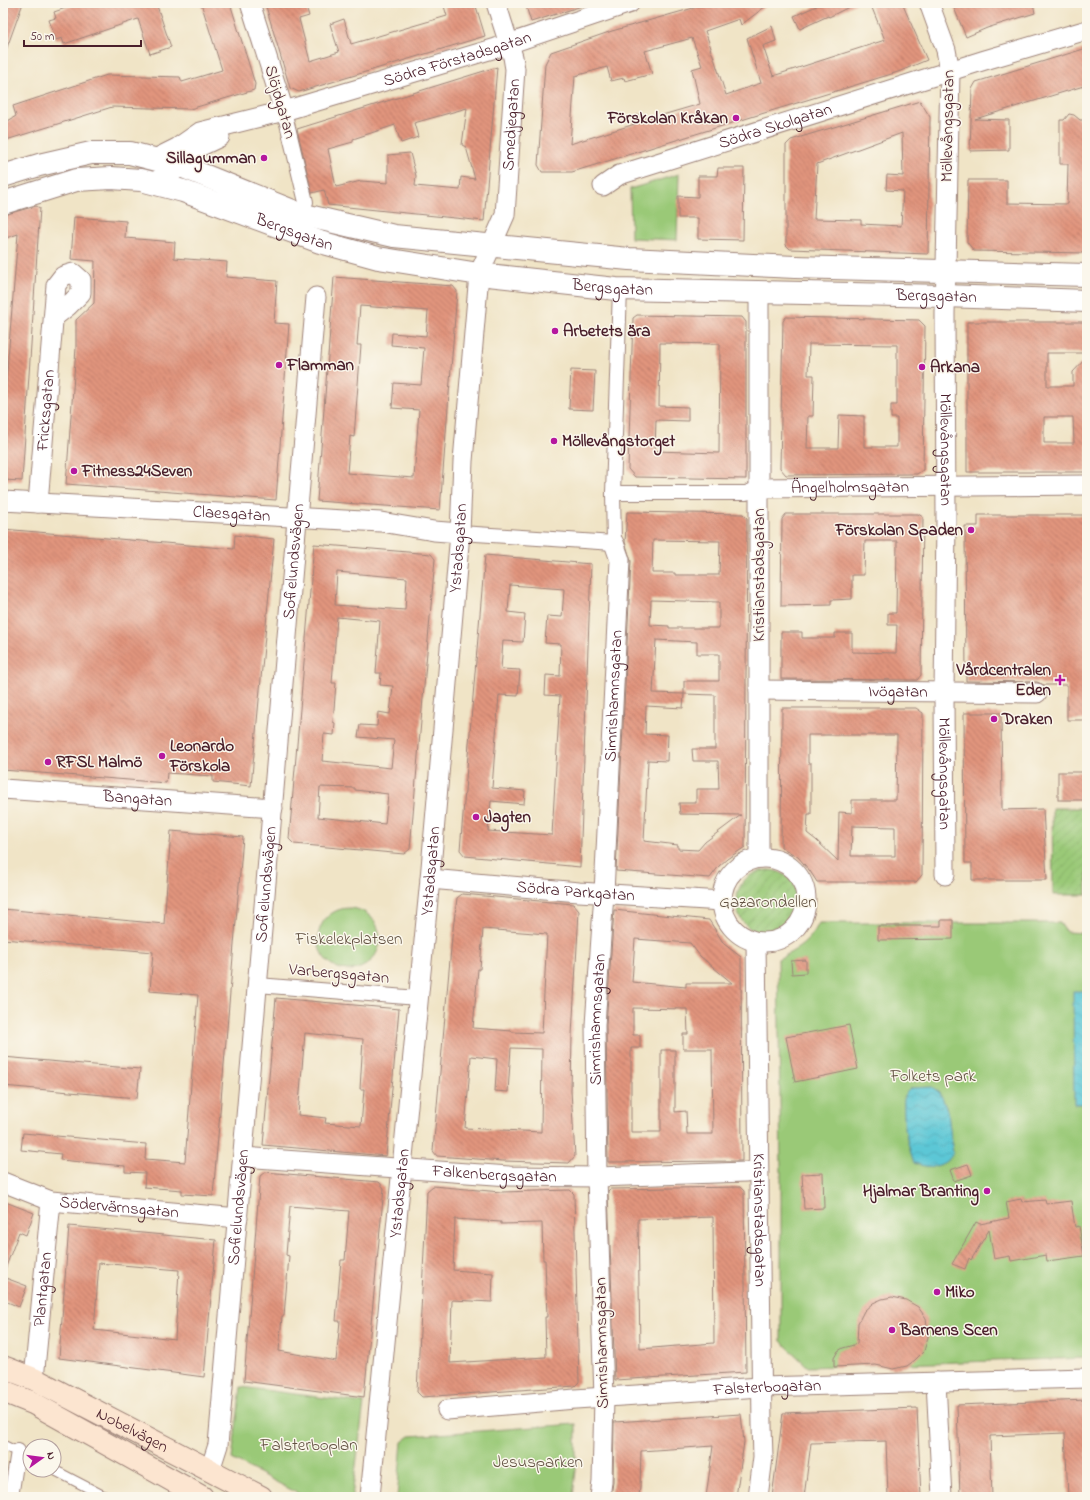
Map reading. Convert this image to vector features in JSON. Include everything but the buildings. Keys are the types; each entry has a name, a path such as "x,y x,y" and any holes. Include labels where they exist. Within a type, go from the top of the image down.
{"main road":[{"name":"Nobelvägen","path":"3,1367 34,1378 261,1497"},
{"name":"Nobelvägen","path":"3,1391 33,1403 202,1497"}],"street":[{"name":"Slöjdgatan","path":"250,3 284,111 306,202"},
{"name":"Smedjegatan","path":"492,246 505,215 515,69 513,57 496,3"},
{"name":"Södra Förstadsgatan","path":"155,159 178,148 200,132 284,111 508,44 630,3"},
{"name":"Möllevångsgatan","path":"929,3 946,50 950,71 945,271 945,876"},
{"name":"Södra Skolgatan","path":"603,186 619,175 950,71 1087,30"},
{"name":"Södra Förstadsgatan","path":"152,183 173,172 199,148 212,140 284,111"},
{"path":"3,176 40,165 91,153 130,153 181,166"},
{"name":"Bergsgatan","path":"181,166 300,214 394,236 629,259 796,267 1087,275"},
{"path":"3,203 76,180 111,178 152,183"},
{"name":"Bergsgatan","path":"152,183 183,191 320,242 378,258 479,274 620,289 945,296 1087,301"},
{"name":"Ystadsgatan","path":"370,1497 430,879 460,533 463,461 479,274 492,246"},
{"path":"460,533 614,543 613,493 620,289"},
{"name":"Kristianstadsgatan","path":"759,292 759,858"},
{"name":"Sofielundsvägen","path":"210,1470 218,1445 316,297"},
{"name":"Fricksgatan","path":"38,503 53,318"},
{"name":"Ängelholmsgatan","path":"613,493 746,493 759,488 1087,486"},
{"name":"Claesgatan","path":"3,501 381,522 434,531 460,533"},
{"name":"Simrishamnsgatan","path":"600,1497 602,1482 604,1398 597,1177 595,1025 604,893 620,560 614,543"},
{"name":"Ivögatan","path":"759,690 1038,693"},
{"name":"Bangatan","path":"3,789 273,808"},
{"path":"759,858 779,860 796,871 804,884 807,899 803,918 792,933 775,941 756,942 738,934 732,928 723,912 723,888 732,872 749,860 759,858"},
{"name":"Södra Parkgatan","path":"430,879 722,902"},
{"name":"Kristianstadsgatan","path":"756,942 763,1457 758,1497"},
{"name":"Varbergsgatan","path":"258,985 418,998"},
{"name":"Falkenbergsgatan","path":"243,1157 509,1176 597,1177 746,1172"},
{"name":"Södervärnsgatan","path":"3,1182 51,1201 238,1218"},
{"name":"Plantgatan","path":"34,1378 51,1201"},
{"name":"Falsterbogatan","path":"448,1410 761,1387 1087,1378"},
{"path":"936,1382 942,1497"},
{"path":"11,1497 22,1461"}],"lane":[{"path":"3,1445 22,1453"},
{"path":"62,1474 106,1497"}],"green space":[{"path":"679,174 677,240 631,238 630,189"},
{"path":"1052,808 1087,808 1087,895 1053,895"},
{"name":"Gazarondellen","path":"762,870 774,870 791,879 798,890 800,902 798,914 791,925 774,934 762,934 750,929 741,920 736,908 736,896 741,884 750,875"},
{"name":"Fiskelekplatsen","path":"349,908 361,911 371,917 377,927 380,939 377,951 371,961 361,967 349,970 337,967 327,961 321,951 318,939 321,927 327,917 337,911"},
{"name":"Folkets park","path":"819,923 1060,923 1066,932 1087,933 1087,1358 808,1367 781,1341 781,1173 778,959 807,941"},
{"name":"Falsterboplan","path":"241,1387 364,1403 352,1497 305,1497 232,1459"},
{"name":"Jesusparken","path":"576,1424 576,1470 573,1497 397,1497 402,1442 410,1436"}],"water":[{"path":"1073,991 1087,991 1087,1104 1074,1104"},
{"path":"932,1087 940,1093 948,1112 953,1154 949,1159 940,1165 925,1166 914,1163 908,1145 904,1122 904,1095 911,1088"}],"place":[{"name":"Förskolan Kråkan","path":"736,118"},
{"name":"Sillagumman","path":"264,158"},
{"name":"Arbetets ära","path":"555,331"},
{"name":"Flamman","path":"279,365"},
{"name":"Arkana","path":"922,367"},
{"name":"Möllevångstorget","path":"554,441"},
{"name":"Fitness24Seven","path":"74,471"},
{"name":"Förskolan Spaden","path":"971,530"},
{"name":"Vårdcentralen Eden","path":"1060,680"},
{"name":"Draken","path":"994,719"},
{"name":"Leonardo Förskola","path":"162,756"},
{"name":"RFSL Malmö","path":"48,762"},
{"name":"Jagten","path":"476,817"},
{"name":"Hjalmar Branting","path":"987,1191"},
{"name":"Miko","path":"937,1292"},
{"name":"Barnens Scen","path":"892,1330"}]}
